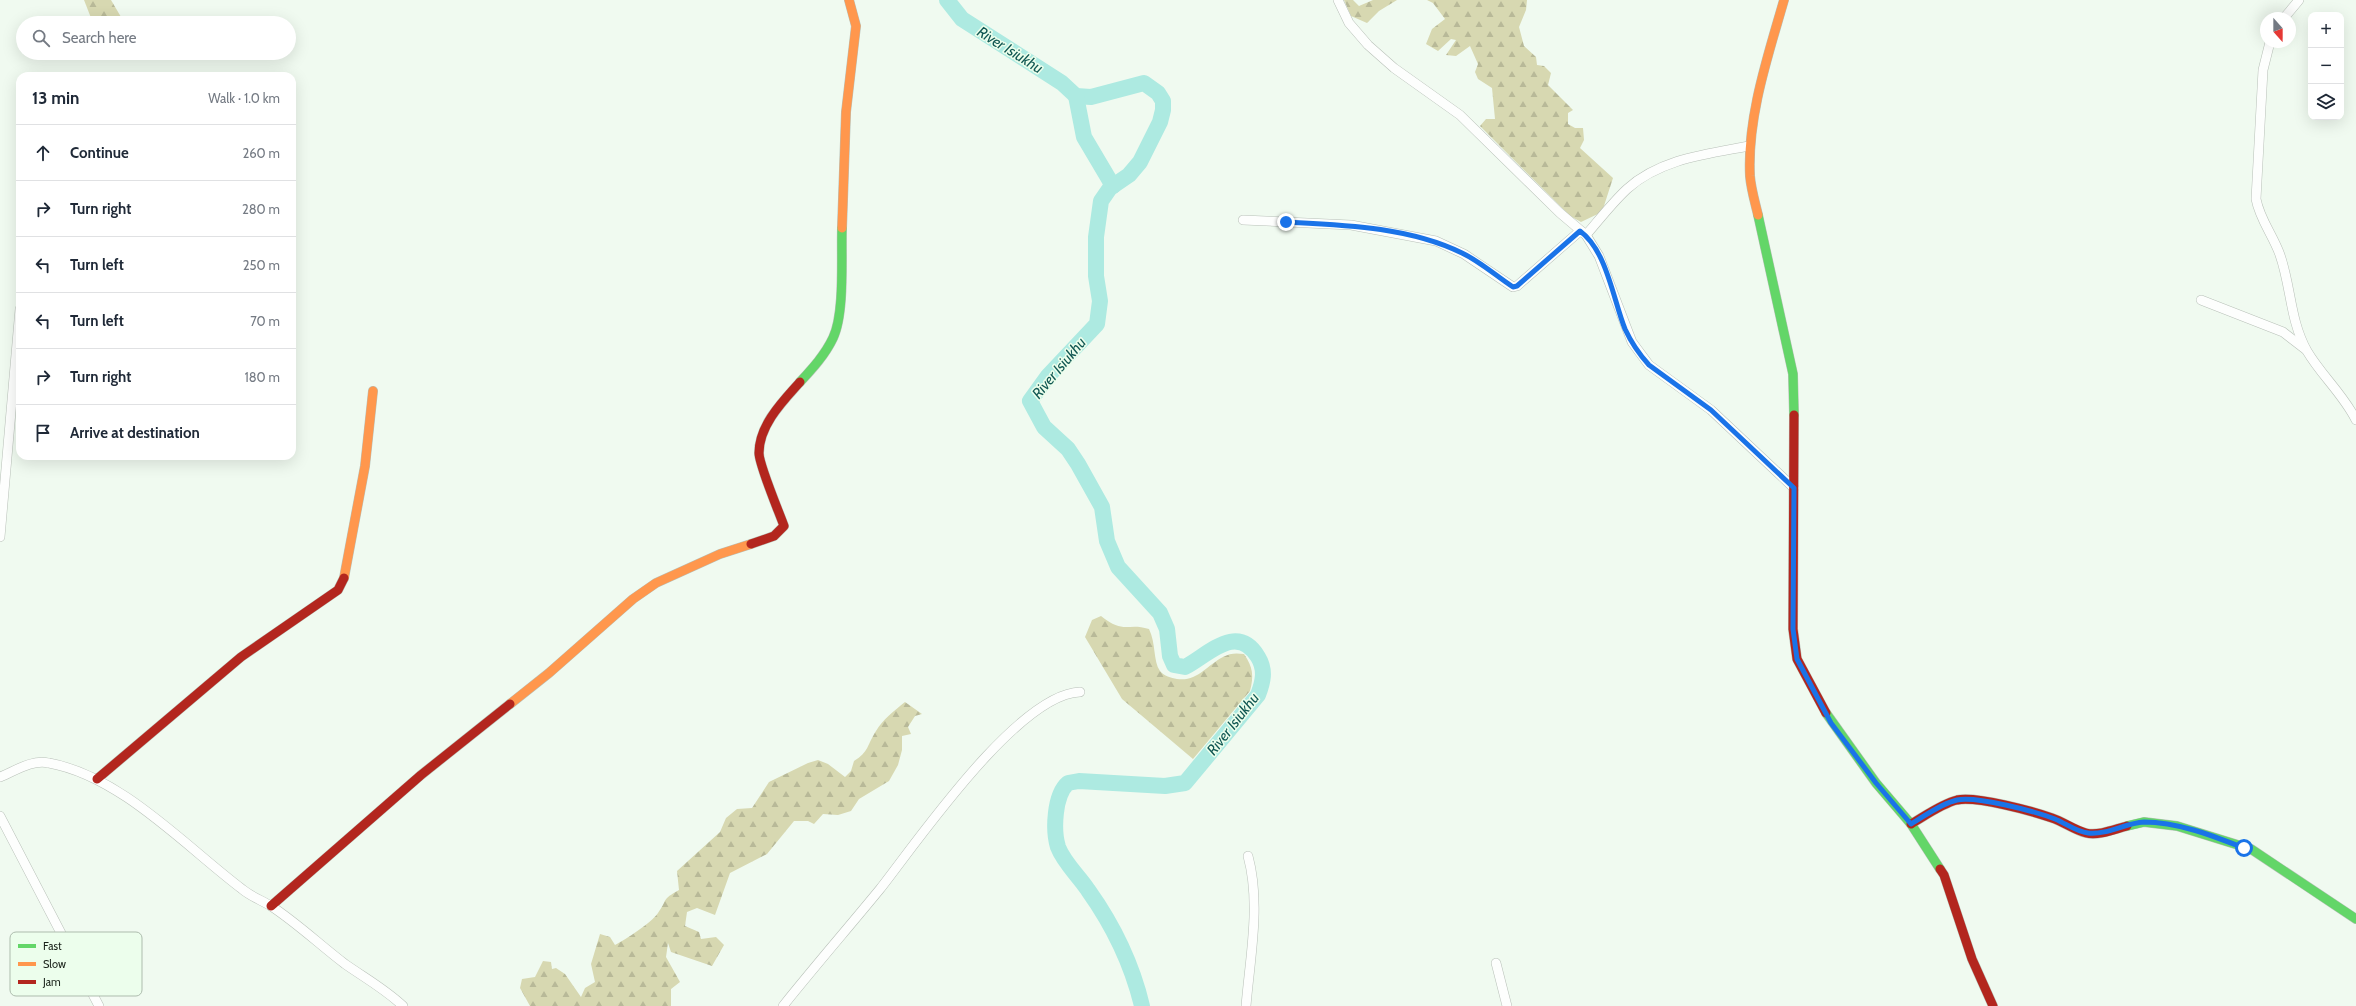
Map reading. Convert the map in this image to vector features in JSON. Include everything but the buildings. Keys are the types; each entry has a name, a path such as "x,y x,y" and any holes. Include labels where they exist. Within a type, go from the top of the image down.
{"street":[{"path":"271,906 422,776 548,673 633,598 656,583 683,570 720,554 774,536 784,526 759,454 759,443 774,415 834,338 837,324 840,302 846,112 856,26 849,0"},
{"path":"1338,0 1349,24 1368,45 1394,68 1460,115 1583,233 1599,256 1625,328 1641,356 1649,365 1711,410 1794,488"},
{"path":"1784,0 1764,74 1750,146 1750,176 1793,374 1793,629 1797,659 1831,723 1876,783 1911,824 1944,875 1972,959 1993,1006"},
{"path":"2289,12 2300,0"},
{"path":"2268,48 2263,70 2256,199 2258,212 2279,253 2287,276 2296,326 2308,351 2349,406 2356,420"},
{"path":"1243,220 1350,225 1436,241 1464,254 1513,287 1517,286 1583,233 1627,189 1649,174 1673,162 1750,146"},
{"path":"2201,300 2283,332 2308,351"},
{"path":"0,537 16,355"},
{"path":"97,779 241,657 338,590 343,581 365,466 373,391"},
{"path":"783,1006 880,888 929,823 1004,739 1028,717 1055,699 1070,692 1080,692"},
{"path":"0,777 33,763 47,762 97,779 123,796 194,849 243,890 271,906 346,964 387,990 403,1006"},
{"path":"1911,824 1946,804 1958,800 1970,800 2002,805 2053,818 2086,833 2101,833 2144,822 2177,826 2251,848 2356,919"},
{"path":"0,816 61,932"},
{"path":"1246,1006 1254,905 1254,878 1248,856"},
{"path":"1496,963 1507,1006"},
{"path":"95,996 100,1006"}],"green space":[{"path":"84,0 111,0 120,16 90,16"},
{"path":"1344,0 1353,0 1359,6 1373,0 1397,0 1379,11 1367,23 1351,16"},
{"path":"1427,0 1527,0 1526,10 1519,27 1524,46 1536,57 1537,65 1544,66 1551,73 1548,85 1573,110 1568,113 1568,124 1575,128 1583,128 1584,140 1580,148 1613,178 1602,212 1581,222 1570,216 1480,126 1486,119 1495,119 1492,88 1478,79 1475,72 1478,64 1470,46 1456,56 1446,55 1456,40 1451,39 1438,51 1426,44 1432,29 1445,19 1433,3"},
{"path":"1101,616 1109,622 1121,627 1142,627 1149,629 1153,640 1158,667 1160,671 1172,678 1184,679 1196,676 1226,656 1238,653 1244,654 1252,672 1250,691 1193,759 1122,699 1085,637 1092,620"},
{"path":"905,702 922,714 915,716 908,727 911,734 902,736 902,750 898,765 889,781 859,799 851,811 838,815 823,814 814,824 808,821 794,821 767,854 730,873 715,915 697,908 687,912 685,926 699,932 701,939 716,937 724,945 712,966 671,952 668,943 666,957 680,982 671,989 671,1006 530,1006 520,988 522,979 535,977 543,961 551,962 552,969 556,968 565,974 581,997 585,988 595,982 591,964 600,934 610,937 615,945 632,935 655,917 667,898 679,890 677,871 720,832 726,818 737,809 752,808 769,782 808,763 818,760 828,764 845,777 851,771 854,761 865,751 882,723"}],"waterway":[{"name":"River Isiukhu","path":"947,0 962,19 1062,83 1076,96 1091,97 1144,83 1158,93 1163,101 1163,110 1160,122 1140,162 1129,175 1110,188 1101,201 1096,237 1096,276 1100,301 1097,324 1048,376 1030,401 1044,427 1068,449 1102,507 1107,541 1118,567 1160,613 1167,629 1170,656 1174,665 1185,667 1222,644 1241,642 1250,647 1258,657 1263,671 1258,695 1185,783 1165,786 1079,781 1068,783 1063,789 1057,804 1055,832 1058,847 1064,858 1097,903 1121,945 1133,975 1142,1006"},
{"name":"River Isiukhu","path":"1076,96 1084,137 1113,186"}],"traffic: fast":[{"path":"1758,215 1793,374 1794,415"},
{"path":"800,382 822,356 833,338 837,327 841,300 842,228"},
{"path":"1826,713 1876,783 1911,824 1940,869"},
{"path":"2127,826 2144,822 2177,826 2251,849 2356,919"}],"traffic: slow":[{"path":"842,228 846,112 856,26 849,0"},
{"path":"1758,215 1750,176 1752,131 1755,109 1765,65 1784,0"},
{"path":"344,578 365,466 373,391"},
{"path":"510,704 549,673 633,599 656,583 720,554 751,544"}],"traffic: jam":[{"path":"751,544 774,536 784,526 762,468 759,453 760,443 767,423 786,397 800,382"},
{"path":"1794,415 1793,629 1797,659 1826,713"},
{"path":"97,779 241,657 338,590 344,578"},
{"path":"271,906 421,775 510,704"},
{"path":"1911,824 1945,804 1966,799 1991,802 2032,812 2091,834 2102,833 2127,826"},
{"path":"1940,869 1944,875 1972,959 1993,1006"}],"route":[{"path":"1286,222 1350,225 1436,241 1464,254 1513,287 1517,286 1580,231 1586,235 1599,256 1625,328 1641,356 1649,365 1663,376 1711,410 1794,488 1795,569 1793,629 1797,659 1831,723 1876,783 1911,824 1946,804 1958,800 1970,800 2002,805 2053,818 2086,833 2101,833 2144,822 2177,826 2218,838 2244,848"}]}
